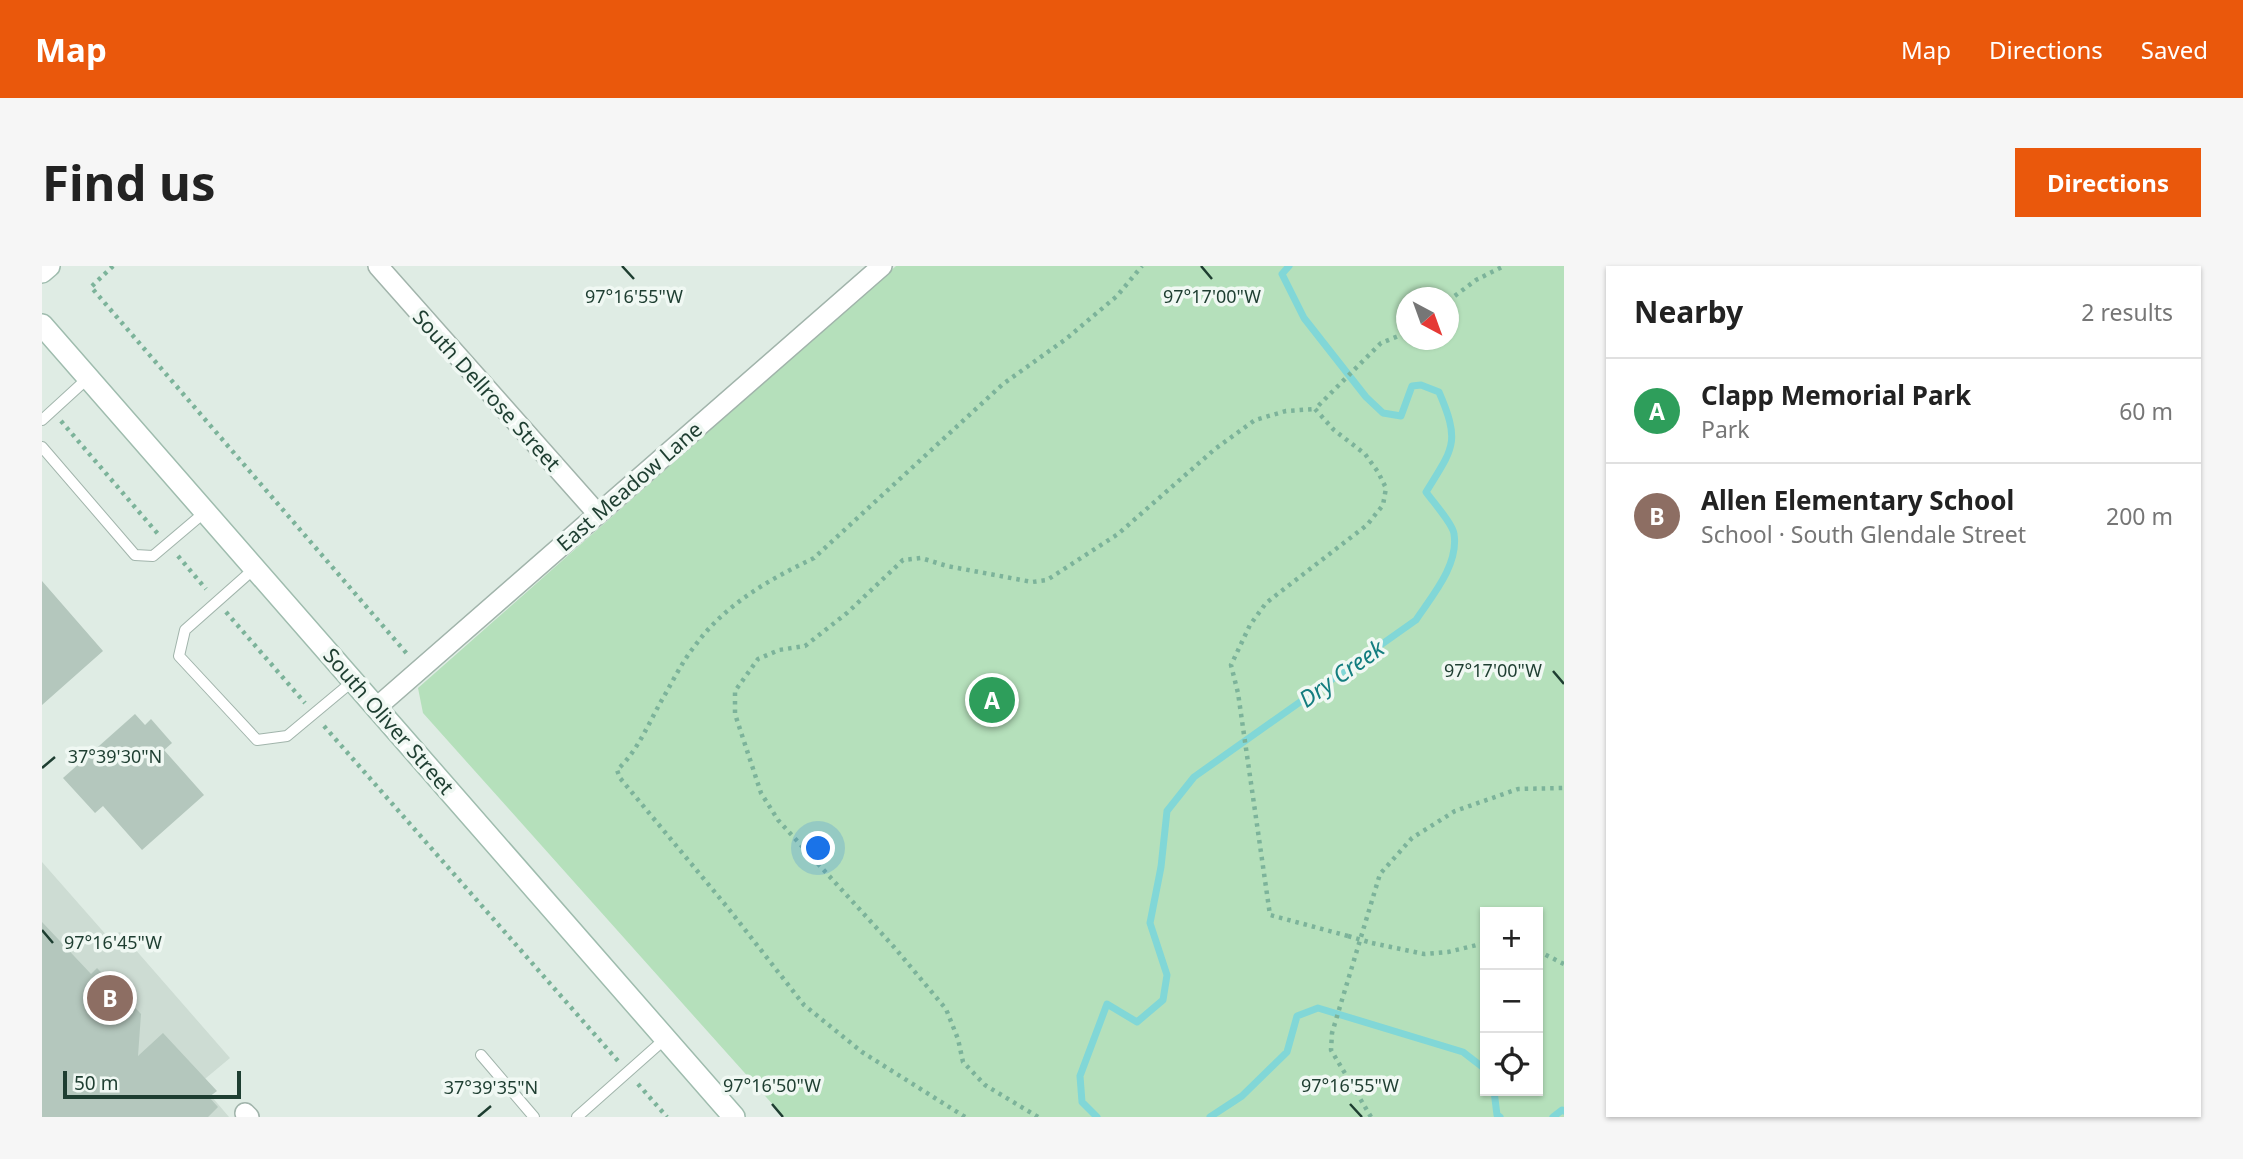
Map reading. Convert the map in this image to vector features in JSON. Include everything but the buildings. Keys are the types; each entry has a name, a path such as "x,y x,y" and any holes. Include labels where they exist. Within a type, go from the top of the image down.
{"main road":[{"path":"42,272 49,266"},
{"name":"South Oliver Street","path":"42,325 734,1117"}],"street":[{"name":"South Dellrose Street","path":"377,266 597,513"},
{"name":"East Meadow Lane","path":"377,707 883,266"}],"lane":[{"path":"42,420 88,378"},
{"path":"42,447 135,555 153,556 205,512"},
{"path":"255,568 185,630 179,656 257,740 287,736 353,680"},
{"path":"577,1117 666,1038"},
{"path":"481,1055 534,1117"}],"path":[{"path":"114,266 91,287 408,655"},
{"path":"965,1117 862,1052 804,1005 620,778 617,770 625,763 642,737 694,647 729,608 776,577 814,558 1003,384 1066,339 1117,296 1142,266"},
{"path":"1459,292 1504,266"},
{"path":"1038,1117 985,1085 963,1062 958,1039 946,1009 894,947 778,820 761,793 735,714 735,691 758,659 779,650 805,646 847,613 903,560 921,558 947,566 1032,582 1047,580 1118,534 1214,449 1255,420 1286,411 1315,409 1381,343 1396,337"},
{"path":"1315,409 1334,429 1365,454 1386,488 1382,505 1367,525 1266,603 1250,625 1231,665 1270,915 1424,954 1448,952 1480,944"},
{"path":"52,411 667,1117"},
{"path":"1371,1117 1331,1049 1332,1033 1380,874 1412,838 1455,811 1518,789 1564,788"},
{"path":"1543,954 1564,964"}],"shaded area":[{"path":"42,862 108,937 120,932 230,1058 200,1083 229,1117 42,1117"}],"green space":[{"path":"896,266 1564,266 1564,1117 784,1117 423,713 418,688"}],"waterway":[{"name":"Dry Creek","path":"1097,1117 1082,1102 1080,1076 1107,1004 1137,1022 1163,1000 1167,975 1150,923 1161,867 1167,811 1194,777 1416,620 1443,580 1452,557 1453,530 1426,492 1443,465 1451,445 1450,423 1439,392 1421,385 1412,386 1401,416 1383,413 1366,397 1304,318 1282,274 1289,266"},
{"name":"Dry Creek","path":"1210,1117 1242,1096 1287,1052 1297,1016 1318,1008 1463,1052 1480,1065"},
{"name":"Dry Creek","path":"1495,1096 1497,1115 1500,1117"},
{"name":"Dry Creek","path":"1553,1117 1564,1111"}],"place":[{"name":"Clapp Memorial Park","path":"992,700"},
{"name":"Allen Elementary School","path":"110,998"}]}
